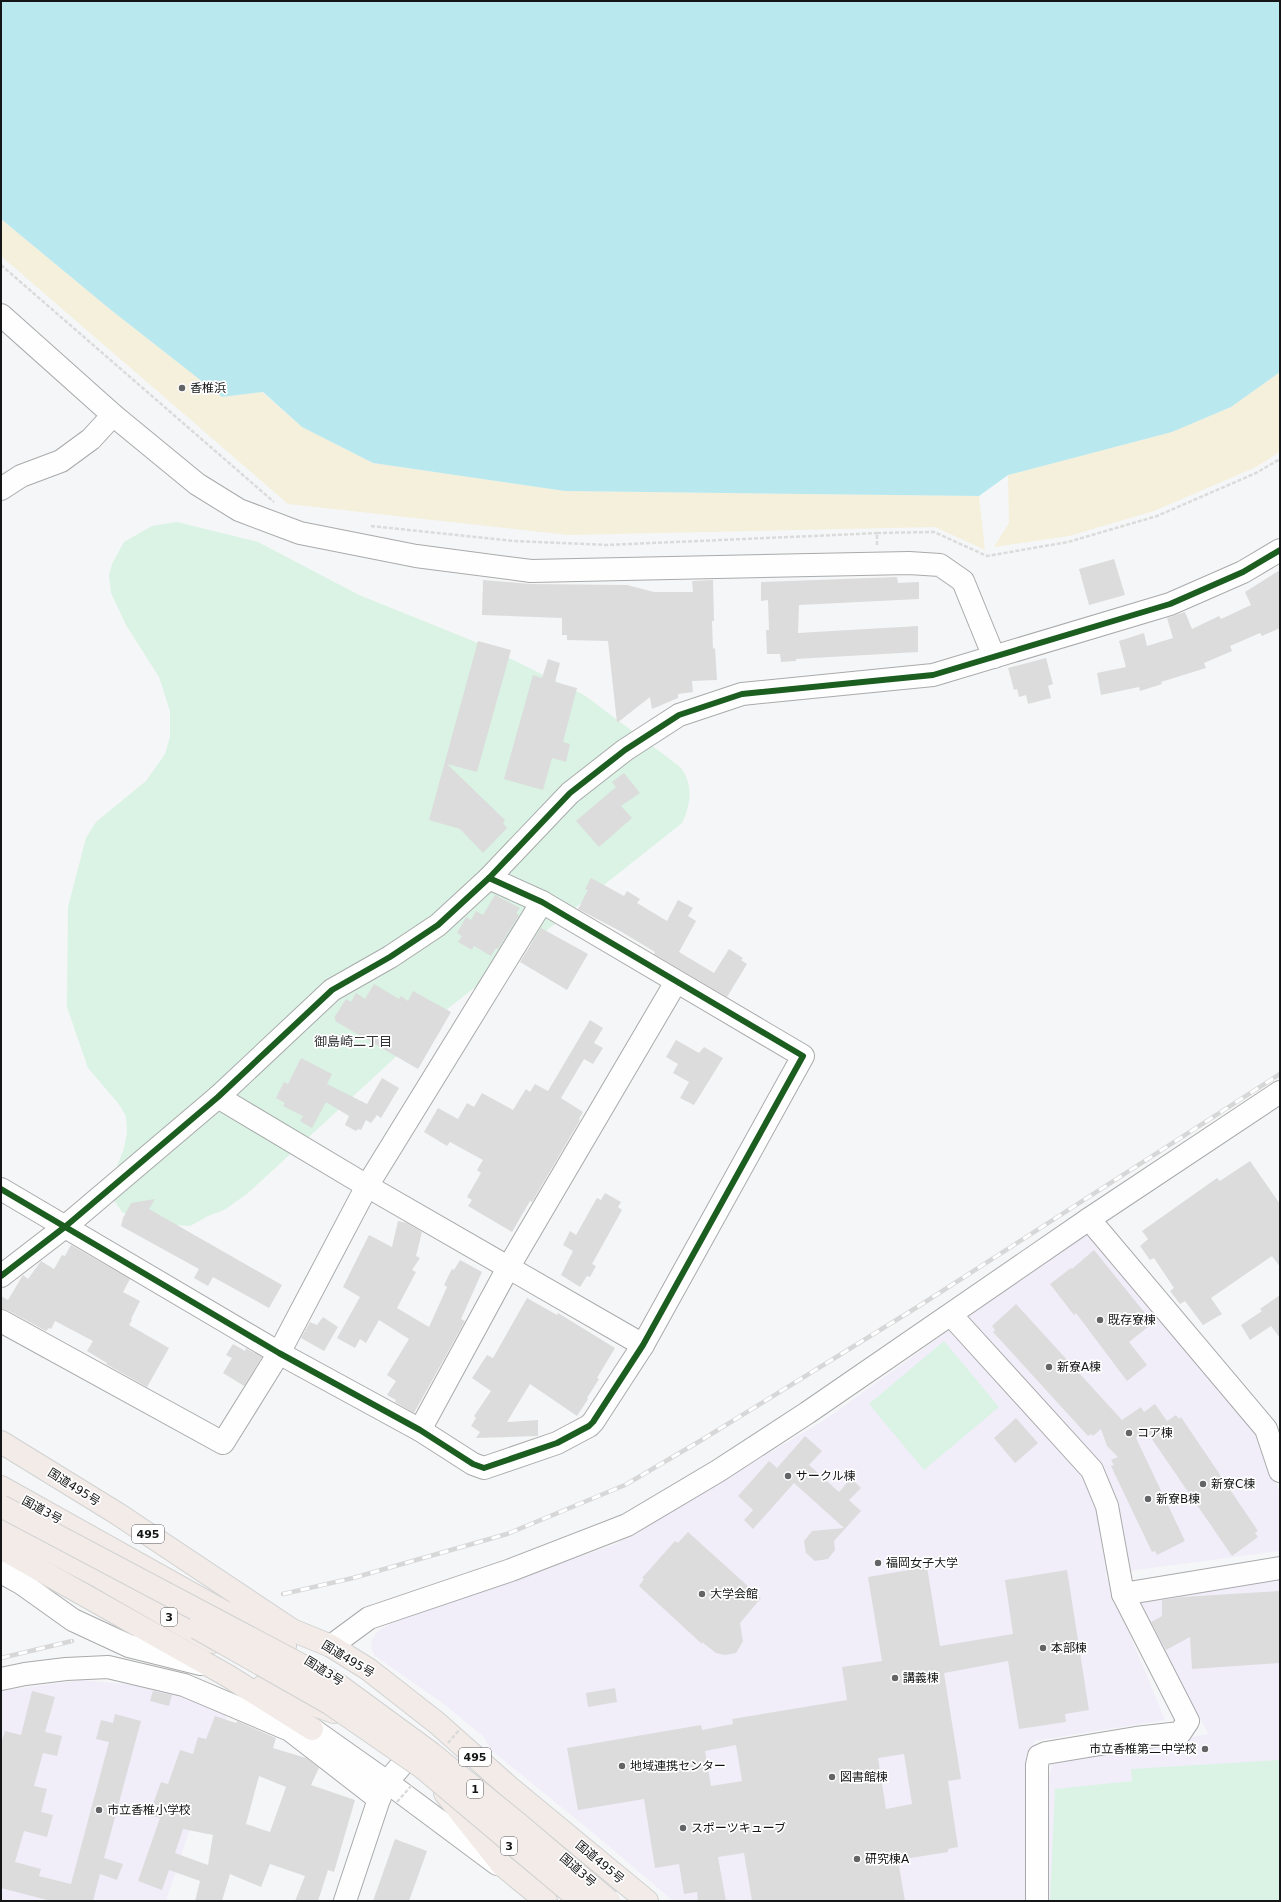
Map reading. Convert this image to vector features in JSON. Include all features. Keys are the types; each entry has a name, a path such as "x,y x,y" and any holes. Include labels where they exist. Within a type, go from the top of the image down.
{"highway":[{"name":"国道495号","path":"1,1442 118,1514 288,1638 331,1646 368,1669 437,1723 509,1787 647,1901"},
{"path":"1,1459 288,1638"},
{"name":"国道3号","path":"1,1487 288,1638 356,1691 429,1743 614,1901"},
{"name":"1","path":"1,1506 337,1684 431,1753 516,1822 609,1901"},
{"name":"1","path":"1,1521 62,1552 329,1702 424,1768 581,1901"},
{"name":"3","path":"1,1525 96,1575 335,1712 406,1760 574,1901"},
{"path":"1,1548 228,1676 312,1729"},
{"path":"228,1676 335,1712"},
{"path":"443,1790 502,1865 546,1901"},
{"name":"国道495号","path":"564,1858 634,1901"}],"street":[{"path":"1,315 113,415 197,484 239,510 300,533 416,556 531,571 878,563 940,565 963,581 994,657"},
{"path":"1,489 21,476 61,461 91,439 113,415"},
{"path":"1,1276 66,1226 218,1097 332,990 390,958 438,925 489,878 570,793 625,750 678,715 742,694 933,676 1170,604 1243,572 1280,550"},
{"path":"1,1189 279,1353 420,1430 473,1464 484,1468 557,1443 593,1422 643,1345 803,1056 542,902 489,878"},
{"path":"1,1321 223,1443 279,1353 367,1186 542,902"},
{"path":"420,1430 508,1268 676,982"},
{"path":"331,1646 369,1618 511,1570 627,1525 718,1471 951,1315 1089,1219 1280,1092"},
{"path":"218,1097 367,1186 643,1345"},
{"path":"1089,1219 1266,1429 1280,1471"},
{"path":"951,1315 1092,1470 1107,1506 1122,1594 1188,1721 1180,1733 1136,1738 1046,1752 1039,1756 1037,1765 1037,1901"},
{"path":"1122,1594 1280,1568"},
{"path":"1,1572 22,1583 73,1620 129,1646 202,1664 312,1729 383,1791"},
{"path":"1,1679 25,1674 66,1669 108,1667 184,1685 290,1730 546,1901"},
{"path":"345,1901 383,1791 406,1760"}],"path":[{"path":"1,265 274,502 280,505"},
{"path":"366,525 514,541 607,545 934,532 987,556 1068,542 1156,516 1256,473 1280,459"},
{"path":"878,563 877,533 880,533"}],"shaded area":[{"name":"福岡女子大学","path":"1093,1227 1260,1437 1280,1493 1280,1551 1105,1574 1165,1720 1034,1741 1026,1901 673,1901 598,1837 491,1750 484,1737 444,1704 375,1656 371,1648 372,1640 377,1632 391,1623 616,1544 823,1421"},
{"name":"市立香椎第二中学校","path":"1280,1578 1280,1901 1045,1901 1048,1782 1052,1764 1208,1734 1129,1598"},
{"name":"市立香椎小学校","path":"81,1680 155,1687 221,1710 227,1718 166,1901 1,1901 1,1691"}],"green space":[{"path":"177,522 258,542 359,595 483,645 584,695 679,766 687,779 690,794 682,823 450,1007 247,1194 224,1210 208,1216 190,1226 147,1223 122,1212 111,1196 109,1187 124,1148 127,1133 126,1116 118,1103 88,1068 67,1007 68,907 86,838 96,822 146,781 165,754 170,737 170,711 159,677 126,625 111,593 109,576 112,564 124,542 152,526"},
{"path":"944,1341 999,1407 924,1470 869,1404"},
{"path":"1280,1760 1280,1901 1050,1901 1055,1789 1132,1781 1131,1769"}],"sand":[{"name":"香椎浜","path":"1,219 111,310 222,397 262,392 302,427 373,463 565,491 979,496 985,550 935,527 568,535 288,504 1,256"},
{"path":"1280,372 1280,452 1254,468 1154,511 1069,536 994,547 1009,523 1008,475 1172,432 1231,407"}],"water":[{"path":"1,1 1280,1 1280,372 1231,407 1172,432 1008,475 979,496 565,491 373,463 302,427 263,392 222,397 111,310 1,219"}],"building":[{"path":"1114,559 1125,595 1089,605 1079,569"},
{"path":"1280,570 1280,628 1262,636 1260,633 1230,646 1232,651 1204,663 1206,668 1161,682 1162,684 1140,691 1139,687 1101,695 1097,673 1126,667 1119,641 1144,633 1147,646 1173,638 1167,618 1185,612 1192,629 1219,616 1221,619 1251,605 1245,592"},
{"path":"897,577 898,583 919,582 919,599 799,605 798,633 918,626 918,652 796,659 796,661 781,662 780,654 767,654 766,630 769,630 768,600 761,601 761,582"},
{"path":"483,580 531,584 627,585 654,592 693,592 692,581 713,580 713,649 715,648 717,680 692,681 693,692 678,694 678,698 652,709 650,697 617,723 608,641 567,640 567,635 562,635 562,618 482,615"},
{"path":"478,641 511,650 477,772 447,764 505,820 503,823 507,828 483,853 460,829 429,820"},
{"path":"1046,658 1053,684 1048,686 1051,698 1028,704 1026,695 1019,697 1017,689 1014,690 1008,668"},
{"path":"548,659 560,663 555,682 577,688 563,742 570,744 566,762 552,758 543,790 504,779 533,675 542,678"},
{"path":"624,773 640,793 621,806 632,818 599,847 576,821 616,787 612,782"},
{"path":"591,878 624,896 627,891 640,899 637,903 667,921 678,900 693,908 688,916 696,921 679,952 714,973 729,949 743,958 741,960 747,964 727,997 654,954 655,952 620,931 578,909 588,890 585,889"},
{"path":"495,895 520,908 516,913 519,915 498,949 496,948 491,956 474,946 472,950 458,942 462,936 457,933 466,917 471,920 476,911 483,915"},
{"path":"541,928 588,954 567,990 520,962"},
{"path":"374,984 399,999 401,996 408,1001 413,991 451,1012 418,1069 335,1021 336,1019 334,1018 346,999 351,1002 356,993 365,999"},
{"path":"590,1020 603,1028 594,1043 603,1048 593,1064 584,1059 561,1098 583,1112 579,1119 580,1120 532,1202 530,1201 512,1232 468,1206 472,1200 467,1197 481,1173 477,1170 483,1160 450,1142 447,1146 424,1132 438,1108 458,1119 467,1103 474,1107 482,1093 513,1110 526,1089 530,1092 535,1084 548,1091"},
{"path":"676,1040 699,1053 704,1047 723,1058 694,1105 680,1098 689,1082 673,1073 678,1064 666,1057"},
{"path":"301,1058 332,1074 327,1084 367,1104 382,1078 399,1088 381,1118 377,1115 371,1123 366,1120 361,1130 358,1129 356,1131 345,1125 349,1116 326,1102 312,1128 300,1121 303,1116 283,1106 285,1103 276,1098 284,1082 288,1084"},
{"path":"1250,1161 1280,1204 1280,1267 1272,1256 1211,1298 1222,1314 1203,1325 1185,1301 1180,1304 1170,1291 1174,1288 1154,1258 1150,1260 1140,1246 1148,1239 1142,1231 1217,1178 1220,1181"},
{"path":"605,1193 621,1202 618,1207 622,1210 592,1264 596,1266 590,1277 587,1276 580,1287 561,1275 573,1251 563,1245 570,1231 576,1235 597,1198 601,1200"},
{"path":"155,1199 149,1209 282,1285 269,1308 213,1277 208,1286 194,1278 199,1269 121,1226 123,1218 131,1203"},
{"path":"398,1221 407,1223 422,1232 416,1256 420,1258 412,1270 416,1272 397,1308 429,1327 447,1287 444,1285 452,1269 454,1270 460,1260 482,1272 461,1319 465,1321 414,1413 395,1402 396,1400 387,1395 396,1381 387,1375 409,1339 379,1320 366,1343 360,1339 355,1348 337,1338 360,1297 343,1287 369,1235 392,1247"},
{"path":"71,1245 130,1279 123,1292 140,1301 129,1325 169,1348 147,1387 106,1364 107,1363 87,1351 93,1341 55,1321 51,1329 49,1328 46,1331 7,1310 1,1309 1,1296 8,1300 23,1275 28,1279 41,1261 54,1269 62,1255 65,1256"},
{"path":"1094,1250 1153,1323 1129,1342 1147,1365 1127,1381 1076,1313 1074,1315 1050,1284 1071,1268 1072,1269"},
{"path":"1280,1295 1280,1338 1271,1326 1250,1340 1241,1325 1262,1311 1260,1309"},
{"path":"527,1298 557,1315 558,1313 615,1348 597,1378 599,1379 587,1398 588,1399 577,1416 530,1384 507,1422 538,1420 538,1436 476,1438 480,1432 471,1426 476,1418 474,1416 491,1391 472,1378 487,1355 493,1358"},
{"path":"1016,1304 1122,1420 1141,1407 1144,1412 1155,1404 1167,1421 1176,1415 1179,1419 1181,1417 1258,1531 1255,1533 1258,1537 1232,1556 1147,1432 1136,1438 1185,1541 1157,1555 1155,1551 1152,1552 1111,1466 1114,1465 1111,1460 1118,1457 1107,1446 1101,1429 1093,1436 1091,1434 1088,1436 993,1332 995,1330 992,1326"},
{"path":"323,1317 338,1327 324,1351 301,1338 310,1322 317,1325"},
{"path":"233,1344 245,1351 246,1348 262,1357 244,1386 223,1373 232,1358 226,1355"},
{"path":"1016,1418 1038,1443 1015,1463 994,1438"},
{"name":"サークル棟","path":"805,1436 822,1451 809,1465 839,1492 851,1478 861,1488 849,1500 861,1511 834,1541 835,1550 828,1559 815,1561 806,1553 804,1541 812,1531 844,1528 794,1483 753,1529 744,1520 753,1510 738,1496 769,1461 777,1468"},
{"name":"大学会館","path":"688,1532 761,1598 740,1623 743,1641 736,1653 725,1655 716,1653 702,1642 702,1644 639,1586 644,1579 642,1578 675,1541 678,1543"},
{"path":"927,1567 940,1646 1013,1634 1005,1580 1067,1570 1089,1710 1065,1714 1066,1722 1019,1729 1008,1661 944,1673 961,1779 948,1781 958,1847 948,1849 948,1852 898,1860 905,1901 752,1901 744,1853 718,1857 726,1901 698,1901 697,1892 684,1894 679,1864 655,1868 644,1799 578,1810 567,1748 701,1725 702,1730 733,1724 732,1719 847,1700 842,1667 882,1661 868,1577","holes":["736,1745 742,1781 711,1786 705,1751","904,1754 912,1804 886,1809 878,1758"]},
{"path":"1280,1591 1280,1663 1192,1669 1190,1637 1166,1650 1151,1622 1162,1616 1162,1600 1182,1597"},
{"path":"615,1688 617,1702 588,1707 586,1693"},
{"path":"32,1691 55,1697 45,1732 62,1736 57,1756 43,1753 34,1786 47,1789 41,1812 53,1815 47,1837 24,1831 15,1862 41,1869 39,1876 71,1884 109,1742 96,1739 101,1720 113,1723 115,1714 141,1721 104,1858 123,1864 117,1880 100,1874 93,1901 51,1901 1,1888 1,1744 5,1731 21,1735"},
{"path":"153,1691 172,1695 169,1706 150,1701"},
{"path":"215,1716 236,1723 237,1721 276,1738 273,1748 306,1758 319,1768 311,1785 355,1800 334,1872 328,1870 318,1901 295,1901 305,1876 270,1864 261,1887 230,1874 222,1901 195,1901 200,1881 169,1870 162,1890 138,1881 160,1818 149,1815 161,1782 168,1784 180,1750 193,1754 198,1737 206,1739","holes":["259,1776 286,1787 270,1832 246,1824","183,1829 213,1835 208,1865 175,1853"]},
{"path":"395,1839 427,1851 409,1901 373,1901"}],"railway":[{"path":"283,1594 353,1578 507,1534 625,1485 700,1441 919,1306 1280,1074"},
{"path":"1,1658 72,1641"}],"cycle path":[{"path":"1,1276 66,1226 218,1097 332,990 390,957 438,925 489,878 570,793 625,750 679,715 742,694 933,675 1170,604 1243,572 1280,550"},
{"path":"1,1189 279,1353 420,1430 473,1464 484,1468 557,1443 589,1426 643,1345 803,1056 542,902 489,878"}],"place":[{"name":"香椎浜","path":"182,388"},
{"name":"既存寮棟","path":"1100,1320"},
{"name":"新寮A棟","path":"1049,1367"},
{"name":"コア棟","path":"1129,1433"},
{"name":"サークル棟","path":"788,1476"},
{"name":"新寮C棟","path":"1203,1484"},
{"name":"新寮B棟","path":"1148,1499"},
{"name":"福岡女子大学","path":"878,1563"},
{"name":"大学会館","path":"702,1594"},
{"name":"本部棟","path":"1043,1648"},
{"name":"講義棟","path":"895,1678"},
{"name":"市立香椎第二中学校","path":"1205,1749"},
{"name":"地域連携センター","path":"622,1766"},
{"name":"図書館棟","path":"832,1777"},
{"name":"市立香椎小学校","path":"99,1810"},
{"name":"スポーツキューブ","path":"683,1828"},
{"name":"研究棟A","path":"857,1859"}],"district":[{"name":"御島崎二丁目","path":"353,1041"}]}
